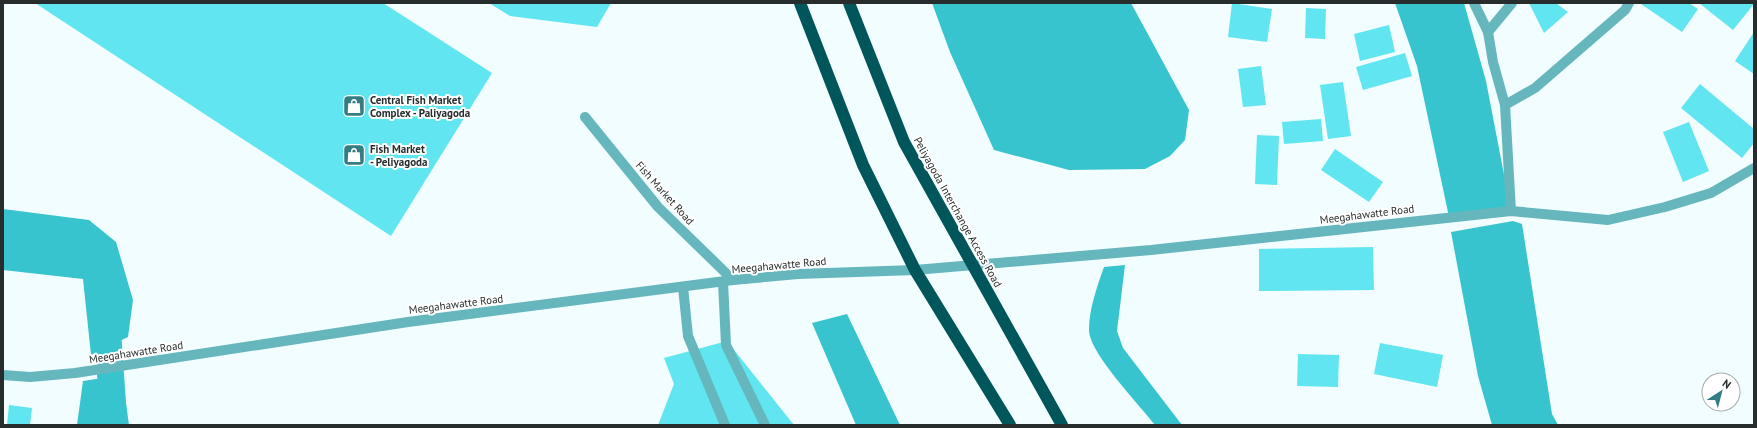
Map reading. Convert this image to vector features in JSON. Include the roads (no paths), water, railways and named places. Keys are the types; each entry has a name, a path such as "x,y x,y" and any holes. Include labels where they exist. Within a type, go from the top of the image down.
{"highway":[{"path":"800,3 863,165 915,270 1010,425"},
{"name":"Peliyagoda Interchange Access Road","path":"849,3 904,142 1062,425"}],"street":[{"path":"1474,3 1488,32 1493,62 1505,105 1511,211"},
{"path":"1488,32 1512,3"},
{"path":"1505,105 1535,88 1625,10 1629,3"},
{"name":"Fish Market Road","path":"585,117 658,207 728,281"},
{"name":"Meegahawatte Road","path":"3,375 30,377 75,373 408,322 728,281 798,274 915,270 1202,245 1511,211 1608,220 1665,207 1711,193 1754,168"},
{"path":"728,281 726,345 765,425"},
{"path":"683,287 688,336 725,425"}],"water":[{"path":"932,3 1131,3 1189,110 1185,140 1170,156 1145,169 1069,170 994,150 950,52"},
{"path":"1395,3 1464,3 1486,81 1511,211 1449,217 1417,66"},
{"path":"3,209 89,220 116,242 133,300 128,337 91,355 83,279 3,270"},
{"path":"1513,221 1522,224 1552,414 1558,425 1492,425 1478,376 1451,232"},
{"path":"1125,265 1117,331 1123,348 1182,425 1155,425 1116,379 1097,352 1091,340 1089,330 1090,314 1104,267"},
{"path":"847,314 900,425 856,425 812,323"},
{"path":"122,375 129,425 77,425 83,381"}],"waterway":[{"path":"106,310 114,425"}],"place":[{"name":"Central Fish Market Complex - Paliyagoda","path":"354,106"},
{"name":"Fish Market - Peliyagoda","path":"354,155"}]}
